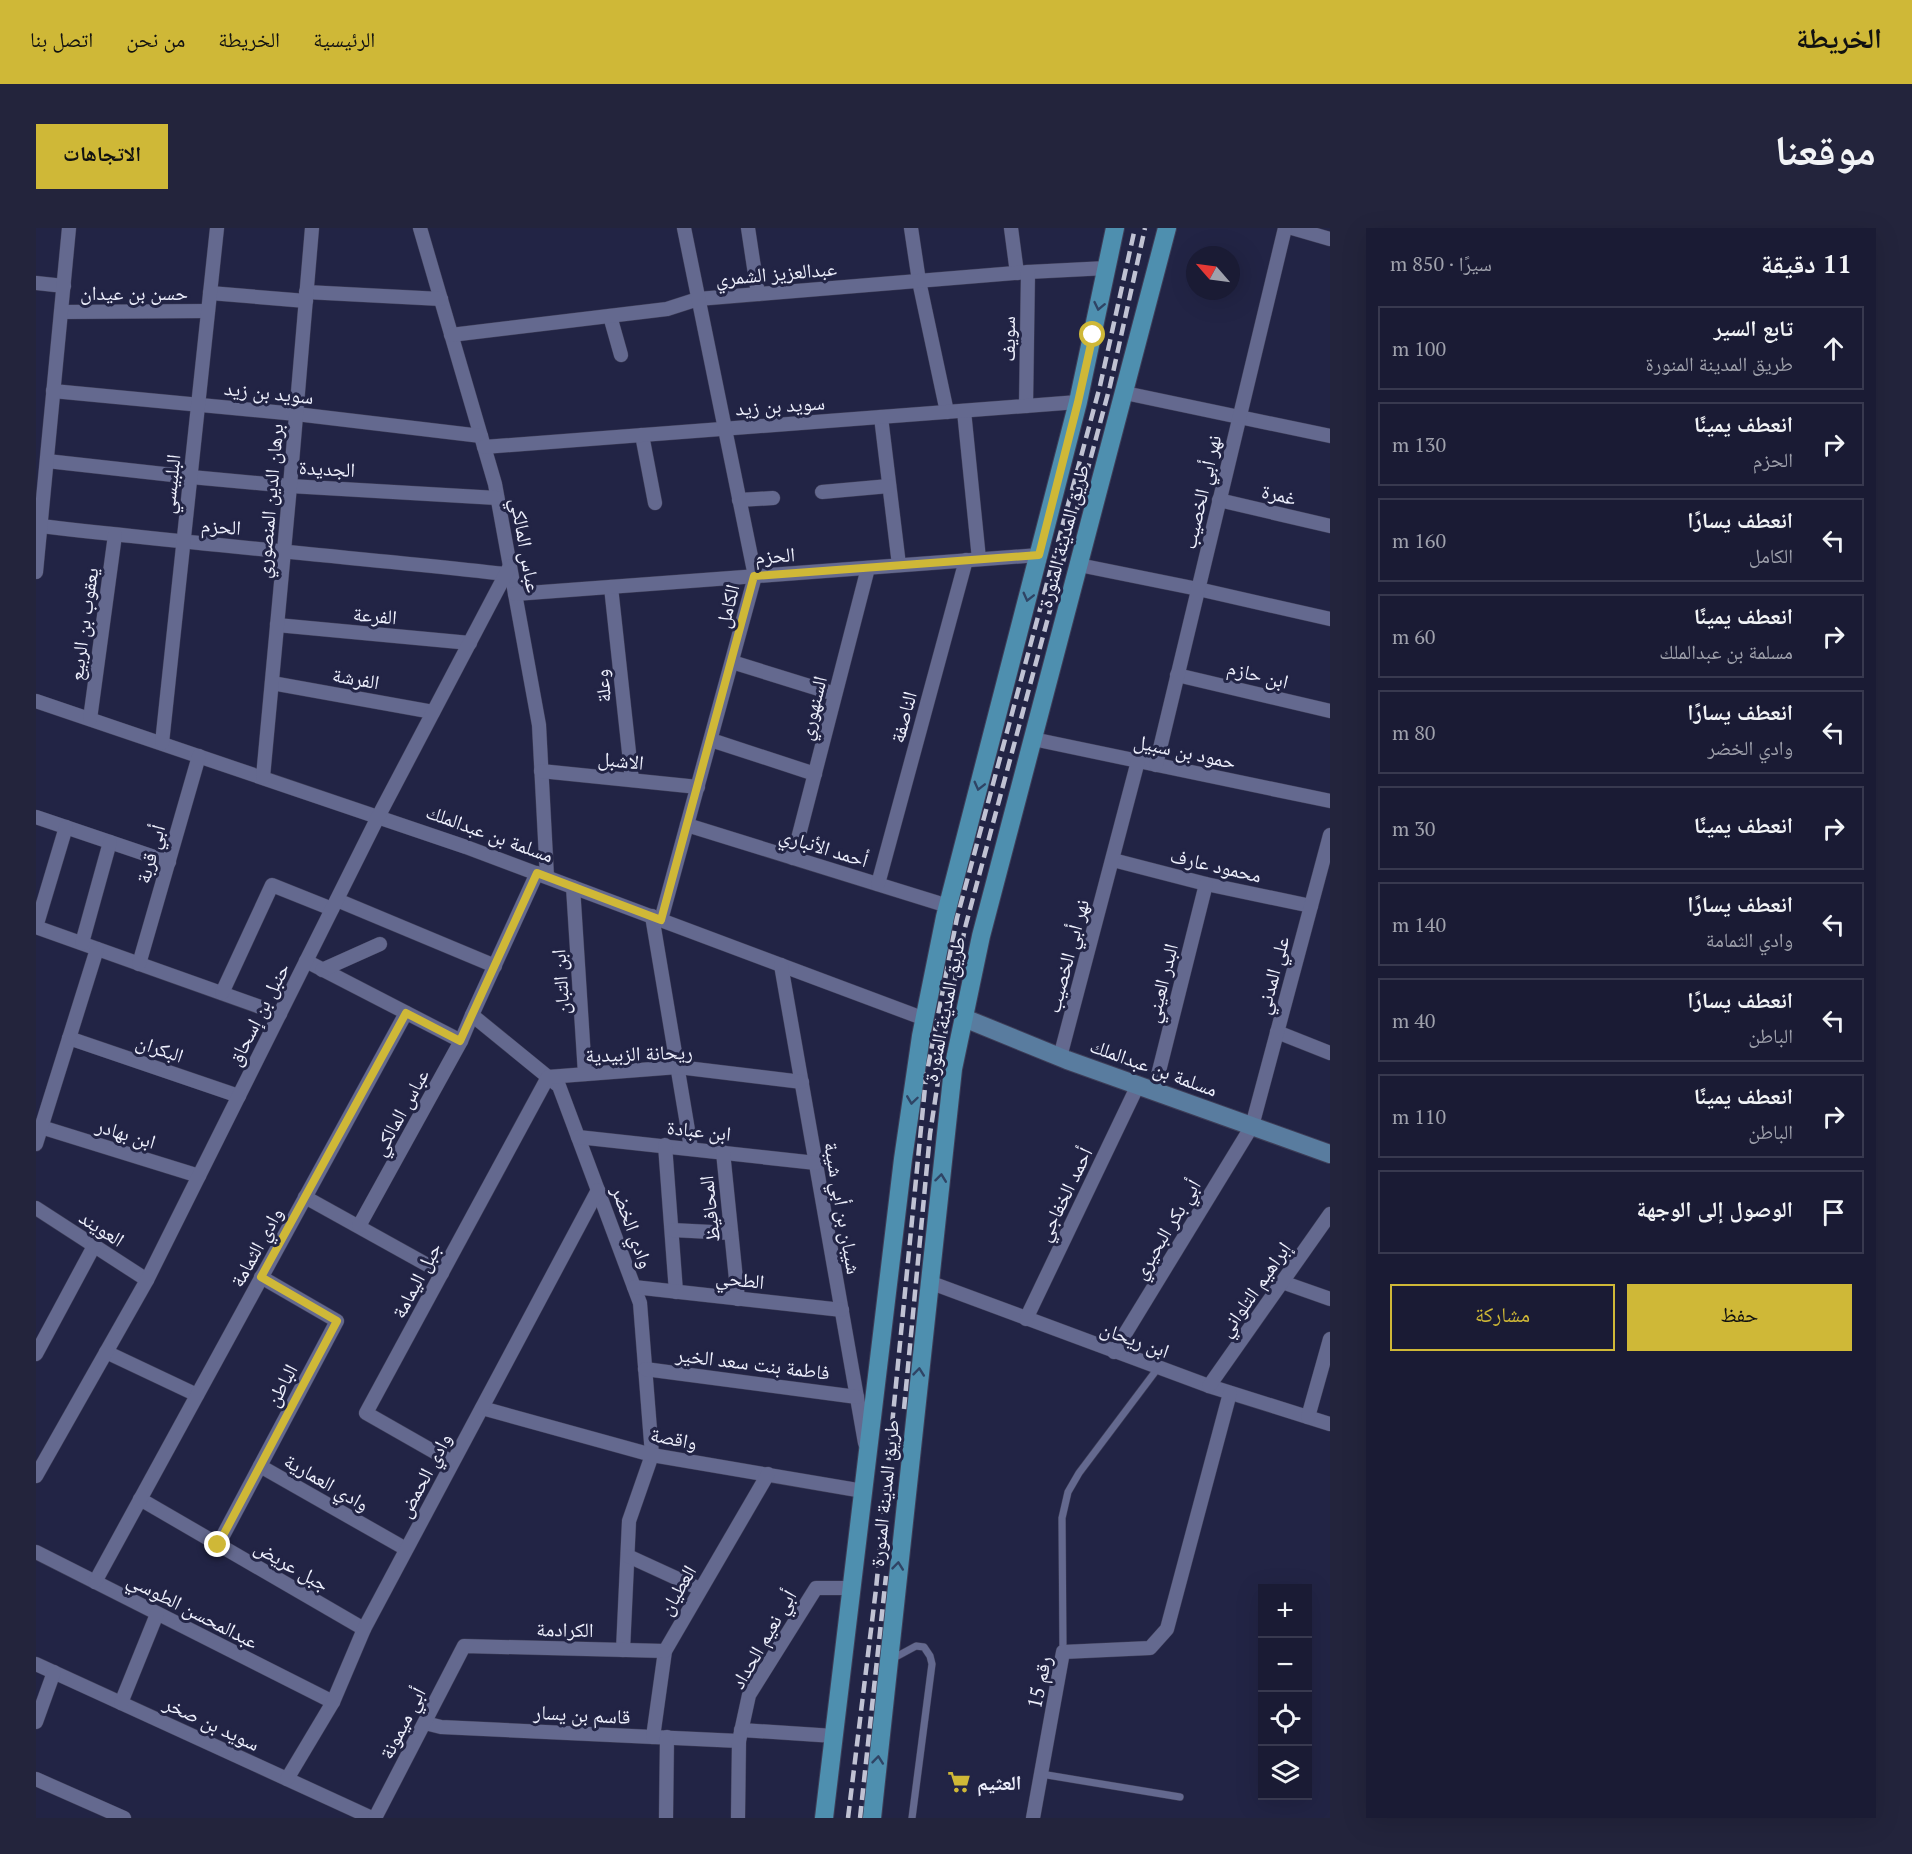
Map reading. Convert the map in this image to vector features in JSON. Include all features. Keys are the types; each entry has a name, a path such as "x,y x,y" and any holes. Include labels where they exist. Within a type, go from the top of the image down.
{"main road":[{"name":"طريق المدينة المنورة","path":"824,1818 903,1159 925,1019 948,906 1078,402 1115,228"},
{"name":"طريق المدينة المنورة","path":"872,1818 953,1069 981,936 1167,228"},
{"name":"مسلمة بن عبدالملك","path":"964,1018 1060,1057 1330,1154"}],"street":[{"path":"36,572 69,228"},
{"name":"البلبيسي","path":"162,743 217,228"},
{"name":"برهان الدين المنصوري","path":"263,777 312,228"},
{"name":"عباس المالكي","path":"420,228 497,498 508,570 515,594 539,724 542,875"},
{"name":"الكامل","path":"684,228 754,576 698,787 656,918 691,1148"},
{"path":"748,228 758,294"},
{"path":"911,228 919,281 947,412"},
{"name":"سويف","path":"1011,228 1022,273 1026,406"},
{"name":"نهر أبي الخصيب","path":"1156,765 1285,228"},
{"path":"1292,228 1330,239"},
{"name":"عبدالعزيز الشمري","path":"451,335 667,309 698,299 1107,268"},
{"name":"حسن بن عيدان","path":"36,283 64,286"},
{"name":"حسن بن عيدان","path":"210,293 441,299"},
{"name":"حسن بن عيدان","path":"61,312 208,311"},
{"path":"610,316 621,355"},
{"name":"سويد بن زيد","path":"53,391 296,414 482,442 642,435 1078,402"},
{"path":"1125,393 1330,436"},
{"name":"الناصفة","path":"878,884 972,560 964,411"},
{"path":"881,417 899,565"},
{"path":"642,435 655,503"},
{"name":"الجديدة","path":"47,461 290,486 497,498"},
{"path":"822,492 889,486"},
{"path":"739,500 773,498"},
{"name":"غمرة","path":"1219,500 1330,526"},
{"name":"الحزم","path":"40,526 184,542 508,570"},
{"name":"يعقوب بن الربيع","path":"90,719 115,535"},
{"name":"الحزم","path":"515,594 1039,555"},
{"path":"1079,565 1330,619"},
{"name":"السنهوري","path":"793,858 868,568"},
{"name":"حنبل بن إسحاق","path":"36,1476 147,1280 378,817 508,570"},
{"name":"وعلة","path":"611,587 632,780"},
{"name":"الفرعة","path":"277,625 470,643"},
{"path":"732,662 836,694"},
{"name":"ابن حازم","path":"1178,675 1330,711"},
{"name":"الفرشة","path":"272,683 433,712"},
{"name":"مسلمة بن عبدالملك","path":"36,700 573,886 925,1019"},
{"name":"حمود بن سبيل","path":"1033,739 1330,801"},
{"path":"711,740 815,774"},
{"name":"أبي قربة","path":"139,964 200,756"},
{"name":"نهر أبي الخصيب","path":"1060,1057 1138,761"},
{"name":"الاشبل","path":"541,771 698,787"},
{"path":"36,817 169,862"},
{"name":"أحمد الأنباري","path":"687,825 948,906"},
{"path":"66,827 36,927 280,1014"},
{"name":"علي المدني","path":"1252,1126 1330,835"},
{"path":"82,944 110,842"},
{"name":"محمود عارف","path":"1113,860 1206,884 1311,906"},
{"path":"472,1015 542,875"},
{"name":"البدر العيني","path":"1146,1088 1206,884"},
{"path":"222,993 272,885 334,904 495,966"},
{"name":"ابن التبان","path":"573,886 585,1074"},
{"path":"322,970 380,944"},
{"path":"36,1144 97,949"},
{"path":"306,961 460,1041"},
{"name":"شيبان بن أبي شيبة","path":"781,965 867,1457"},
{"name":"وادي الثمامة","path":"95,1582 406,1013"},
{"name":"عباس المالكي","path":"359,1226 472,1015"},
{"name":"وادي الخضر","path":"472,1015 559,1086 640,1303 652,1455 629,1521 623,1650"},
{"path":"1277,1032 1330,1053"},
{"name":"البكران","path":"69,1038 239,1096"},
{"name":"ريحانة الزبيدية","path":"548,1077 678,1067 802,1082"},
{"name":"جبل اليمامة","path":"452,1462 366,1413 548,1077"},
{"name":"أحمد الخفاجي","path":"1026,1319 1146,1088"},
{"name":"أبي بكر البحيري","path":"1114,1352 1252,1126"},
{"name":"ابن بهادر","path":"41,1127 199,1176"},
{"name":"ابن عبادة","path":"578,1137 816,1163"},
{"path":"665,1145 676,1292"},
{"name":"المحافيظ","path":"723,1152 738,1299"},
{"name":"وادي الحمض","path":"287,1779 333,1702 364,1629 598,1190"},
{"path":"304,1197 442,1273"},
{"name":"العويند","path":"36,1208 147,1280"},
{"name":"إبراهيم التلواني","path":"1209,1386 1330,1214"},
{"path":"672,1230 731,1233"},
{"path":"36,1354 94,1246"},
{"name":"الباطن","path":"218,1545 337,1321 261,1277"},
{"name":"ابن ريحان","path":"929,1282 1158,1368 1330,1424"},
{"path":"1282,1282 1330,1299"},
{"name":"الطحي","path":"634,1287 842,1310"},
{"path":"1308,1417 1330,1340"},
{"path":"106,1352 197,1395"},
{"name":"فاطمة بنت سعد الخير","path":"645,1369 857,1396"},
{"name":"رقم 15","path":"1033,1818 1063,1652 1150,1648 1167,1629 1230,1393"},
{"name":"واقصة","path":"482,1408 652,1455 863,1491"},
{"name":"وادي العمارية","path":"260,1466 406,1549"},
{"name":"العطيان","path":"666,1818 660,1737 665,1651 768,1474"},
{"name":"جبل عريض","path":"140,1499 364,1629"},
{"name":"عبدالمحسن الطوسي","path":"36,1552 333,1702"},
{"path":"628,1556 700,1589"},
{"name":"أبي نعيم الحداد","path":"738,1818 740,1736 749,1695 816,1588 852,1588"},
{"path":"121,1703 157,1614"},
{"name":"الكرادمة","path":"464,1646 665,1651"},
{"name":"أبي ميمونة","path":"374,1818 464,1646"},
{"name":"سويد بن صخر","path":"36,1664 374,1818"},
{"path":"36,1722 54,1672"},
{"name":"قاسم بن يسار","path":"424,1723 441,1727 660,1737 834,1736"},
{"path":"36,1779 124,1818"}],"lane":[{"path":"1063,1652 1061,1537 1064,1504 1068,1492 1078,1473 1158,1368"},
{"path":"888,1661 916,1646 924,1647 932,1664 912,1818"},
{"path":"1041,1774 1180,1797"}],"railway":[{"path":"848,1818 876,1589 926,1077 957,918 1100,386 1135,228"},
{"path":"904,1409 930,1134 948,1015 965,928 1110,386 1145,228"},
{"path":"860,1818 886,1576"}],"place":[{"name":"العثيم","path":"959,1782"}],"route":[{"path":"218,1545 337,1321 261,1277 406,1013 460,1041 537,873 661,920 754,576 1039,555 1093,335"}]}
